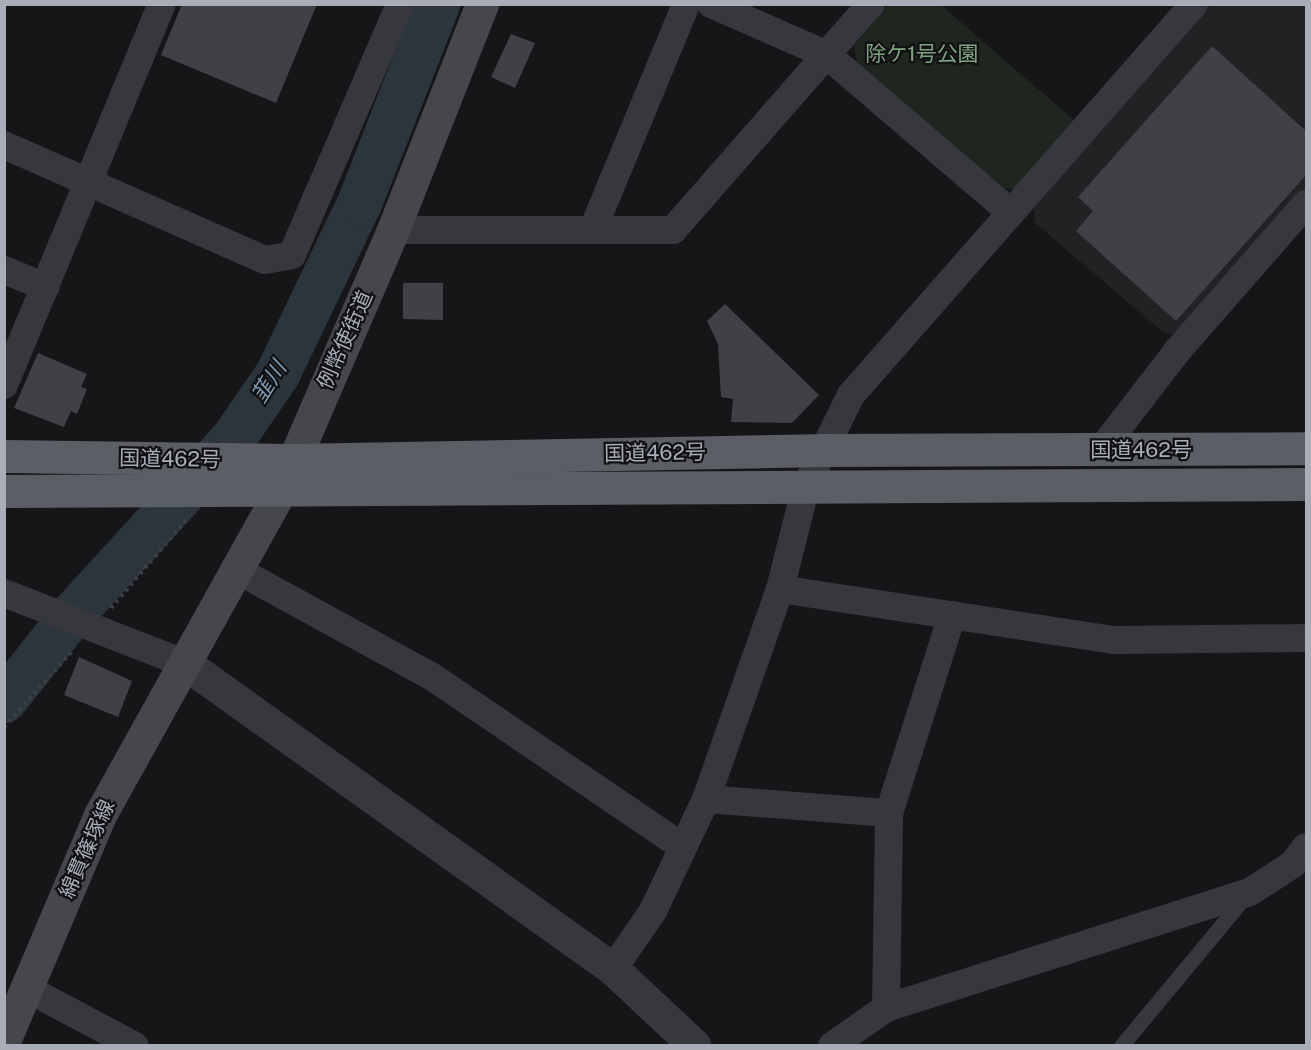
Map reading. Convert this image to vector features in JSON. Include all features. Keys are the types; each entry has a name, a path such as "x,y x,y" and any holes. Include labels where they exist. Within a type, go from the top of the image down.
{"highway":[{"name":"国道462号","path":"4,456 293,460 824,450 1306,448"},
{"name":"国道462号","path":"4,491 144,489 198,501 281,490 1306,484"}],"main road":[{"name":"例幣使街道","path":"186,664 239,571 281,490 393,230 482,4"},
{"name":"綿貫篠塚線","path":"4,1041 101,813 186,664"}],"street":[{"path":"4,385 162,4"},
{"path":"4,145 90,180 264,260 292,255 400,4"},
{"path":"592,230 686,4"},
{"path":"711,4 827,55 1011,212"},
{"path":"393,230 673,230 871,4"},
{"path":"613,969 654,911 706,799 780,589 806,486 851,395 1194,4"},
{"path":"1101,450 1178,350 1306,204"},
{"path":"4,270 46,287"},
{"path":"239,571 431,676 683,847"},
{"path":"780,589 1115,640 1306,638"},
{"path":"4,593 87,628 186,664 613,969 695,1046"},
{"path":"886,1008 889,813 952,615"},
{"path":"706,799 889,813"},
{"path":"832,1046 886,1008 1250,892 1293,864 1306,847"},
{"path":"26,988 135,1046"}],"lane":[{"path":"1121,1046 1250,892"}],"path":[{"path":"4,727 198,501"}],"shaded area":[{"path":"1211,5 1306,5 1306,193 1183,335 1165,334 1034,222 1035,203"}],"green space":[{"name":"除ケ1号公園","path":"887,5 941,5 1075,121 1020,188 1005,189 857,64 854,46"}],"building":[{"path":"182,4 317,4 276,103 161,55"},
{"path":"511,34 535,43 515,88 491,77"},
{"path":"1212,46 1306,131 1306,175 1176,321 1076,231 1093,211 1078,197"},
{"path":"403,283 443,283 443,320 403,319"},
{"path":"725,304 819,395 792,423 731,422 733,399 721,397 718,344 707,321"},
{"path":"38,353 87,374 81,387 87,389 77,414 71,411 64,427 14,408"},
{"path":"79,657 132,681 118,717 64,695"}],"waterway":[{"name":"韮川","path":"4,700 74,612 233,438 277,374 359,203 437,4"}]}
